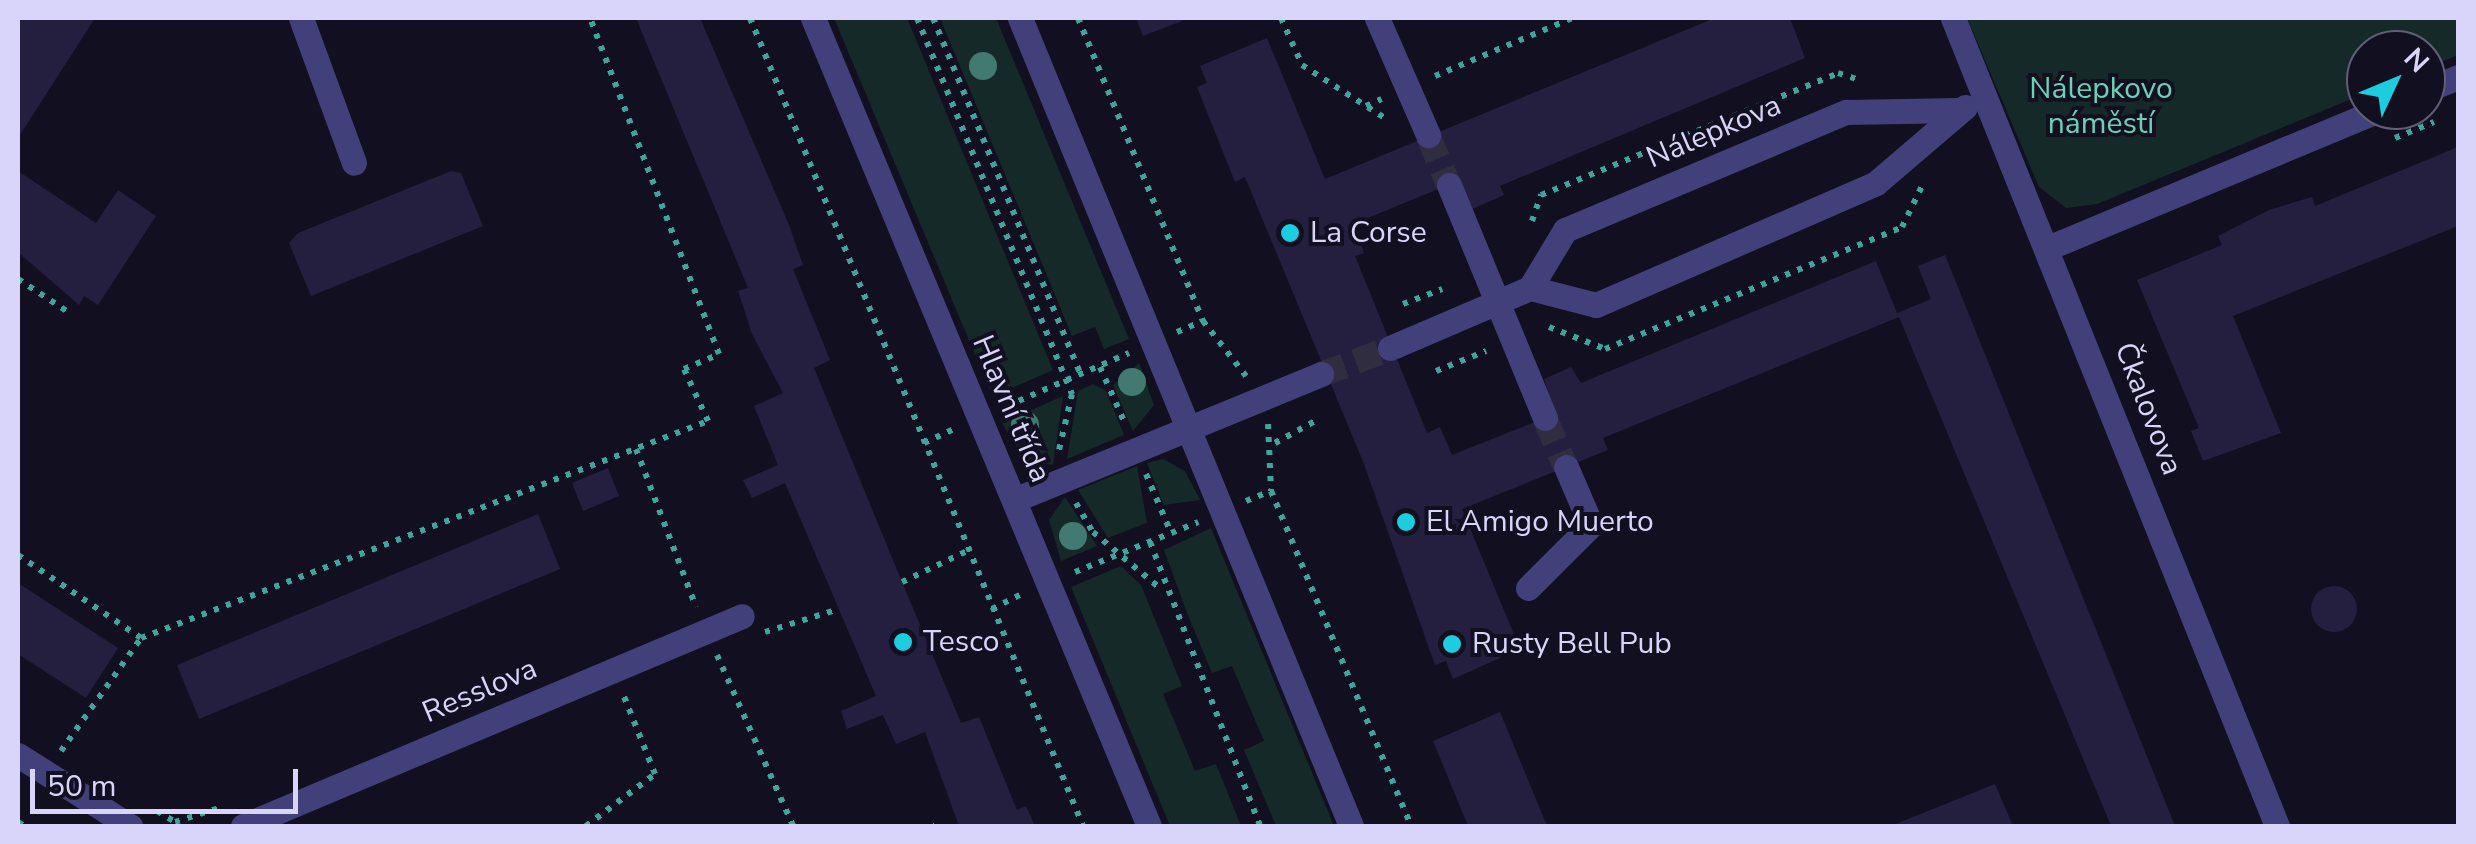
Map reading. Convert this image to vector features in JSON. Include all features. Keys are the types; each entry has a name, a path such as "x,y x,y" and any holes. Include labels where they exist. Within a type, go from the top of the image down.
{"street":[{"path":"301,18 354,163"},
{"name":"Hlavní třída","path":"814,18 1149,826"},
{"path":"1020,18 1351,826"},
{"path":"1377,18 1408,88 1417,133"},
{"name":"Čkalovova","path":"1953,18 2050,247 2277,826"},
{"name":"Nálepkova","path":"1959,110 1828,120 1564,230 1530,288 1596,304 1876,183 1959,110 1987,98"},
{"path":"2050,247 2346,124"},
{"path":"1449,185 1545,418"},
{"path":"1390,348 1530,288"},
{"path":"1014,500 1320,374"},
{"path":"1528,588 1591,525 1566,467"},
{"name":"Resslova","path":"252,822 742,616"},
{"path":"18,755 130,826"}],"path":[{"path":"60,752 141,638 708,421 684,369 719,354 590,18"},
{"path":"750,18 1083,826"},
{"path":"916,18 1067,381 1073,410 1058,454 1084,521 1162,590"},
{"path":"933,18 1081,375"},
{"path":"1281,18 1302,65 1417,133"},
{"path":"1366,106 1572,18"},
{"path":"2388,141 2414,130"},
{"path":"18,279 68,312"},
{"path":"924,443 1203,321"},
{"path":"1275,443 1317,420"},
{"path":"992,608 1271,491"},
{"path":"1150,542 1162,590 1260,826"},
{"path":"902,582 968,550"},
{"path":"18,555 141,638"},
{"path":"586,826 654,774 614,670"},
{"path":"46,742 76,762"},
{"path":"142,802 176,822 251,797 252,822"},
{"path":"18,822 24,826"}],"green space":[{"path":"834,18 907,18 1053,370 996,395 989,388"},
{"path":"940,18 996,18 1129,339 1104,349 1095,327 1072,336"},
{"name":"Nálepkovo náměstí","path":"1967,18 2458,18 2458,55 2446,60 2446,30 2346,30 2346,101 2097,204 2066,208 2039,187"},
{"path":"1139,363 1154,405 1133,431 1113,385"},
{"path":"1093,384 1106,391 1124,435 1067,459 1078,391"},
{"path":"1063,396 1053,465 1024,460 1002,423"},
{"path":"1163,459 1185,471 1200,500 1164,505 1147,463"},
{"path":"1137,466 1147,523 1108,538 1078,490"},
{"path":"1065,497 1097,546 1061,561 1049,520"},
{"path":"1211,528 1334,826 1276,826 1244,750 1264,741 1232,666 1212,673 1187,613 1164,550"},
{"path":"1121,566 1141,585 1182,686 1163,694 1195,771 1216,764 1241,826 1170,826 1071,587"}],"building":[{"path":"18,18 95,18 18,138"},
{"path":"636,18 700,18 789,225 803,265 793,269 830,360 814,368 902,582 961,723 979,717 1017,810 1026,806 1035,826 959,826 925,732 896,744 883,715 847,729 841,711 876,696 785,483 752,498 743,480 778,465 754,406 783,393 752,334 738,291 748,288"},
{"path":"1136,18 1190,18 1143,36"},
{"path":"1715,18 1790,18 1805,58 1500,186 1504,195 1470,210 1458,181 1353,224 1364,253 1355,256 1427,433 1440,427 1452,455 1555,414 1544,379 1571,367 1581,383 1876,261 1897,313 1931,299 1918,266 1945,255 2175,826 2111,826 1899,317 1603,438 1608,450 1462,509 1520,649 1453,679 1446,661 1435,665 1364,464 1245,177 1235,182 1197,87 1207,83 1200,66 1267,38 1325,179"},
{"path":"2458,147 2458,226 2233,316 2281,433 2203,461 2191,431 2199,428 2137,280 2222,245 2218,236 2269,210 2312,197 2315,206"},
{"path":"18,171 96,223 118,190 156,216 98,305 84,296 79,305 18,252"},
{"path":"451,171 461,173 483,226 311,296 289,243 298,233"},
{"path":"608,468 619,496 583,511 572,483"},
{"path":"538,514 560,569 199,719 177,665"},
{"path":"18,583 118,648 86,698 18,654"},
{"path":"2334,586 2350,593 2357,609 2350,625 2334,632 2318,625 2311,609 2318,593"},
{"path":"1500,712 1548,826 1468,826 1433,741"},
{"path":"1995,784 2013,826 1891,826 1903,821"}],"tunnel":[{"path":"1428,135 1449,185"},
{"path":"1321,374 1390,348"},
{"path":"1545,418 1566,467"}],"place":[{"name":"La Corse","path":"1290,233"},
{"name":"El Amigo Muerto","path":"1406,522"},
{"name":"Tesco","path":"903,642"},
{"name":"Rusty Bell Pub","path":"1452,644"}]}
